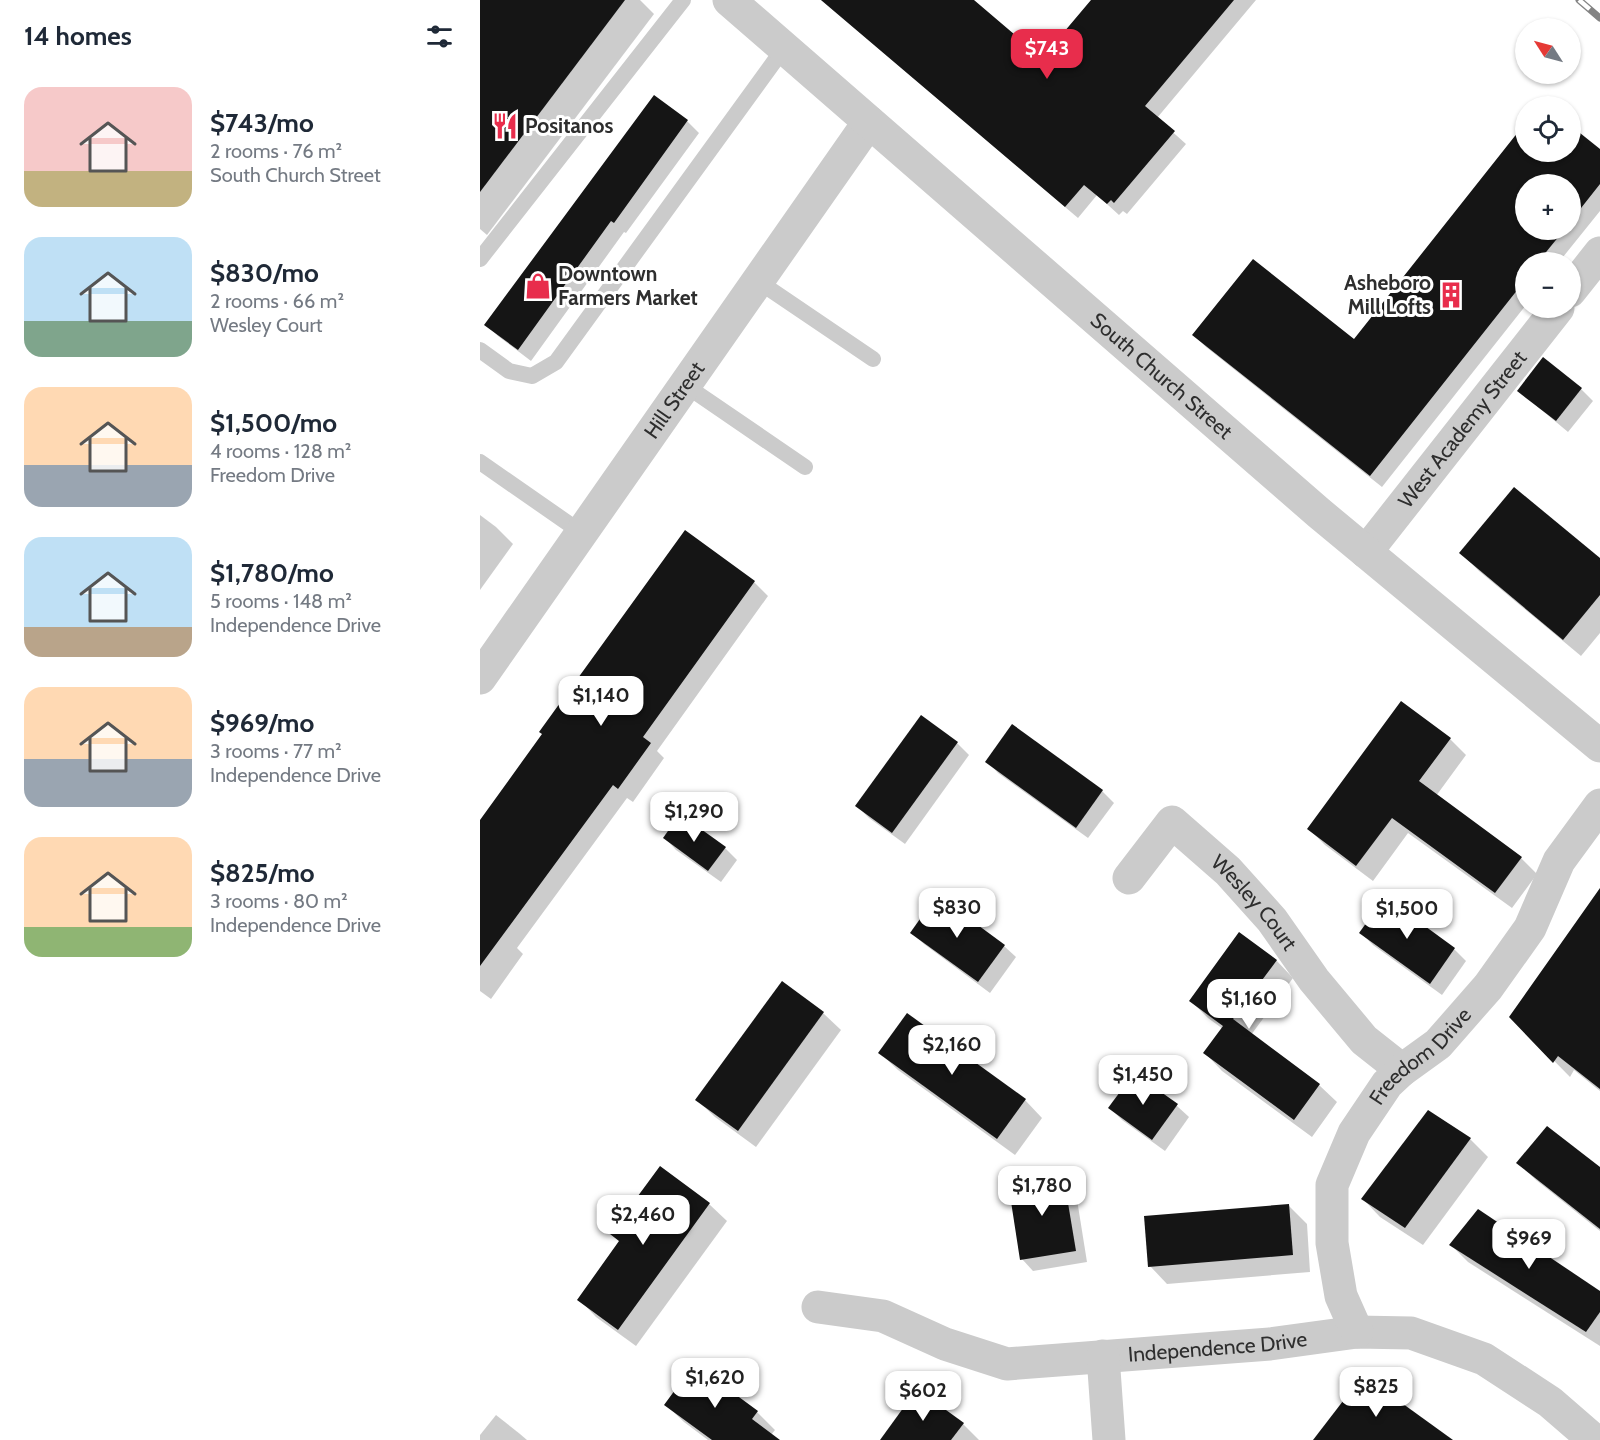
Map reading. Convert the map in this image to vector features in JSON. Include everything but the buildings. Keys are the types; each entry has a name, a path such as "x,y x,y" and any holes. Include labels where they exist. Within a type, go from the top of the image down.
{"street":[{"name":"South Church Street","path":"741,4 784,48 1366,552 1600,746"},
{"name":"Hill Street","path":"480,678 869,122"},
{"path":"1581,277 1600,253"},
{"name":"West Academy Street","path":"1366,552 1550,318"},
{"name":"Freedom Drive","path":"1357,1332 1341,1296 1332,1243 1332,1185 1354,1133 1387,1084 1438,1044 1488,987 1530,928 1559,861 1600,806"},
{"name":"Wesley Court","path":"1129,878 1172,822 1228,871 1272,921 1314,980 1364,1040 1402,1070"},
{"name":"Independence Drive","path":"818,1307 883,1316 945,1344 1007,1364 1270,1344 1357,1332 1411,1333 1484,1359 1550,1402 1594,1440"},
{"path":"1102,1356 1109,1440"}],"lane":[{"path":"480,259 683,0"},
{"path":"480,350 509,370 531,376 556,362 784,48"},
{"path":"758,280 873,359"},
{"path":"685,386 806,467"},
{"path":"480,462 582,533"}],"railway":[{"path":"1579,0 1600,18"}],"place":[{"name":"Positanos","path":"505,126"},
{"name":"Downtown Farmers Market","path":"538,286"},
{"name":"Asheboro Mill Lofts","path":"1451,295"}]}
